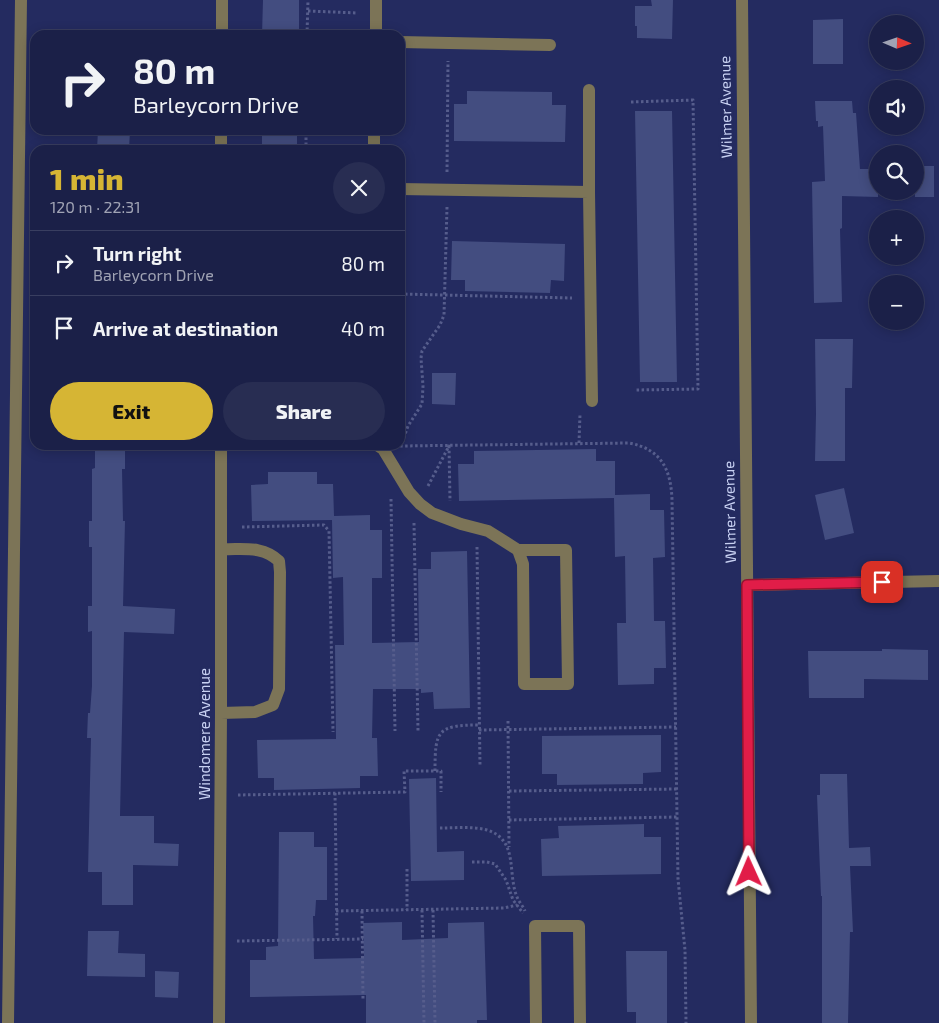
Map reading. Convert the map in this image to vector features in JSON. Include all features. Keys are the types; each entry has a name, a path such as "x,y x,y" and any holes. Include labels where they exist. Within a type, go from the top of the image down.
{"street":[{"path":"8,1023 21,0"},
{"path":"222,0 222,30"},
{"path":"376,0 376,30"},
{"name":"Wilmer Avenue","path":"742,0 751,1023"},
{"path":"405,42 550,44"},
{"path":"589,90 592,401"},
{"path":"405,189 589,192"},
{"name":"Windomere Avenue","path":"219,1023 222,713 221,450"},
{"path":"384,450 408,492 432,513 461,524 488,530 518,550 566,550 568,684 524,684 523,564 518,550"},
{"path":"221,549 264,550 272,554 279,561 280,572 279,689 273,705 255,712 222,713"},
{"path":"747,585 939,581"},
{"path":"536,1023 535,926 579,926 580,1023"}],"path":[{"path":"307,30 308,0"},
{"path":"308,11 358,13"},
{"path":"447,176 448,56"},
{"path":"631,102 693,100 698,379 698,389 636,390"},
{"path":"405,294 574,298"},
{"path":"578,416 579,443"},
{"path":"425,491 449,446 450,506"},
{"path":"390,499 394,731"},
{"path":"414,515 418,731"},
{"path":"242,527 322,525 326,526 329,531 333,732"},
{"path":"477,539 480,766"},
{"path":"508,721 508,847 517,897"},
{"path":"435,771 436,741 442,732 456,725 479,725"},
{"path":"479,730 676,727"},
{"path":"238,795 404,792 404,771 441,771 441,792"},
{"path":"509,791 677,789"},
{"path":"335,793 336,939"},
{"path":"509,820 677,817"},
{"path":"440,828 486,830 501,837 508,847"},
{"path":"472,862 495,864 503,874 513,900"},
{"path":"407,869 407,910"},
{"path":"336,911 504,908 518,905"},
{"path":"422,910 424,1023"},
{"path":"433,910 435,1023"},
{"path":"362,911 363,1000"},
{"path":"236,940 362,939"}],"building":[{"path":"263,0 299,0 299,30 262,30"},
{"path":"651,0 673,0 672,39 637,38 635,6 652,6"},
{"path":"843,19 843,64 813,64 813,20"},
{"path":"467,91 552,92 552,105 566,105 565,142 454,141 454,104 467,104"},
{"path":"815,101 852,101 853,113 856,113 860,169 869,169 869,197 842,196 842,228 840,229 842,302 814,303 812,182 825,181 823,126 818,127 818,121 816,121"},
{"path":"635,111 672,111 677,382 640,382"},
{"path":"98,135 130,135 129,145 97,145"},
{"path":"262,135 297,135 297,145 262,145"},
{"path":"924,166 934,166 934,197 924,197"},
{"path":"452,241 565,244 564,281 551,280 550,293 465,291 465,280 451,280"},
{"path":"815,339 853,339 852,388 845,388 845,461 815,461"},
{"path":"432,373 456,373 455,405 432,404"},
{"path":"596,449 596,461 615,461 615,495 650,494 650,510 664,510 665,557 653,558 654,621 665,621 666,668 654,668 654,684 618,685 617,623 626,623 625,556 615,557 614,498 459,501 458,464 474,464 474,451"},
{"path":"95,450 125,450 125,469 122,469 123,521 125,521 123,606 175,609 174,634 124,632 120,816 154,816 154,843 179,844 178,866 133,865 133,905 102,905 102,872 88,872 91,738 87,738 92,686 92,631 88,632 88,606 92,606 92,547 89,547 89,521 92,521 92,469 95,468"},
{"path":"268,472 317,472 317,484 333,484 334,516 370,515 370,530 382,530 382,578 372,578 372,643 419,642 418,569 431,569 431,552 467,551 470,708 434,709 433,692 421,693 421,689 373,689 372,738 377,738 378,776 360,776 360,788 274,790 274,778 258,778 257,740 336,739 335,645 344,645 343,577 333,578 332,520 252,521 251,485 268,484"},
{"path":"844,488 854,533 825,540 815,495"},
{"path":"882,649 928,650 928,680 864,679 864,698 809,698 808,651 882,651"},
{"path":"661,735 661,772 643,773 643,784 557,785 557,774 542,774 542,736"},
{"path":"820,774 847,774 849,848 870,847 871,866 850,866 853,932 850,932 848,1023 822,1023 822,896 817,795 820,795"},
{"path":"436,778 437,852 464,851 464,880 411,881 409,779"},
{"path":"644,824 644,837 661,837 661,874 542,876 541,839 559,838 558,826"},
{"path":"279,832 314,832 314,847 327,847 327,900 316,900 315,916 313,916 314,959 364,958 363,923 402,922 402,940 448,938 448,923 484,922 487,1020 477,1020 477,1023 366,1023 366,995 250,997 250,960 266,960 266,947 278,946"},
{"path":"88,931 119,931 118,953 145,954 145,977 87,976"},
{"path":"626,951 667,951 667,1023 636,1023 636,1012 627,1012"},
{"path":"155,971 179,972 178,998 155,997"}],"route":[{"path":"749,872 747,585 882,582"}]}
